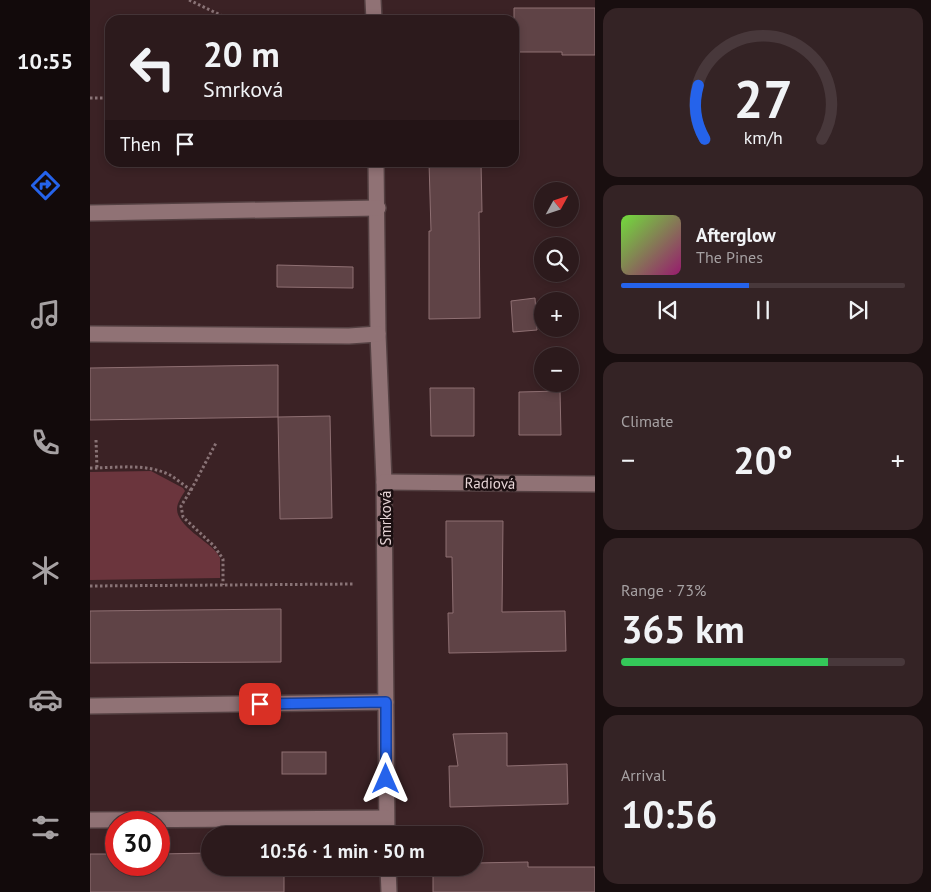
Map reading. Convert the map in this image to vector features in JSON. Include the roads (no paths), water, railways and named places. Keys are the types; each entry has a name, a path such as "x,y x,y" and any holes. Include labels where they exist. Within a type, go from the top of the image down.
{"street":[{"path":"374,0 374,15"},
{"name":"Smrková","path":"376,167 378,334 384,482 386,826"},
{"path":"90,213 378,208"},
{"path":"90,334 349,336 378,334"},
{"name":"Radiová","path":"384,482 595,484"},
{"path":"90,706 386,702"},
{"path":"90,820 386,818"},
{"path":"389,876 390,892"}]}
